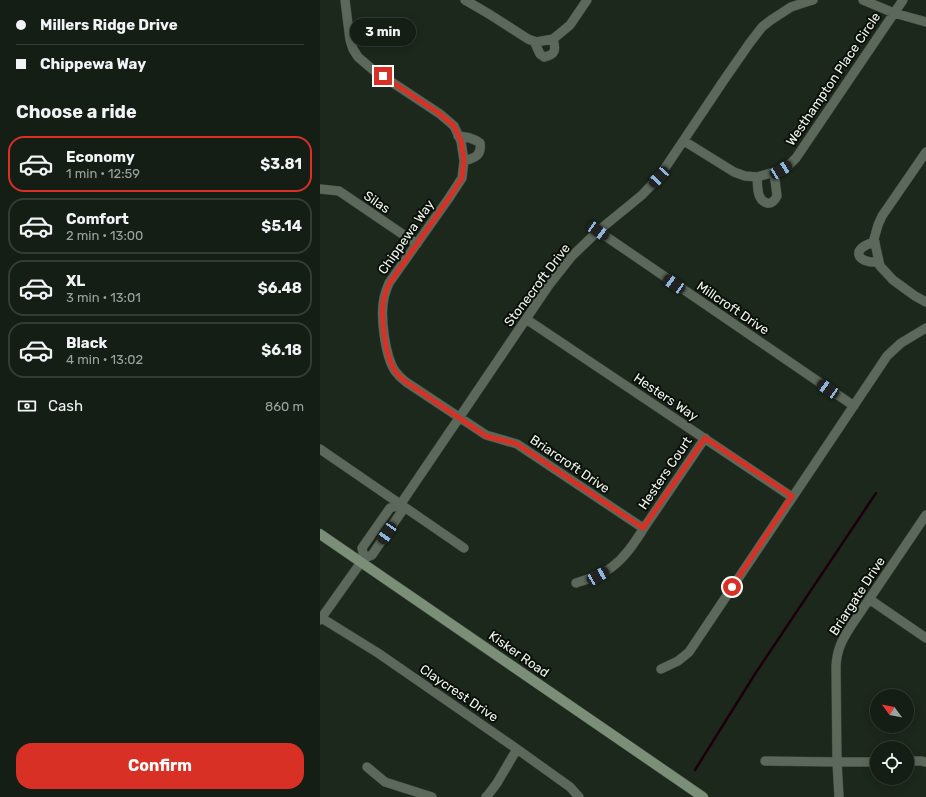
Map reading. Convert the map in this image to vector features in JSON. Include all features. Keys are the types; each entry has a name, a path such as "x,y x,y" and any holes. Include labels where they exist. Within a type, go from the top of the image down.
{"main road":[{"name":"Kisker Road","path":"320,534 362,560 703,797"}],"street":[{"name":"Chippewa Way","path":"345,0 350,40 358,57 372,69 440,114 454,126 461,141 464,160 462,178 389,284 384,299 383,316 389,358 396,371 406,382 458,418"},
{"path":"465,0 528,39 536,42 553,39 570,25 587,0"},
{"name":"Stonecroft Drive","path":"362,560 372,555 402,511 400,505 458,418 549,285 572,256 598,231 642,195 659,177 724,80 762,27 770,20 791,7 813,0"},
{"path":"863,0 894,13 926,22"},
{"name":"Westhampton Place Circle","path":"684,141 734,172 745,176 757,177 778,171 785,167 796,158 902,0"},
{"path":"534,41 537,50 544,57 554,53 556,47 553,39"},
{"path":"458,136 467,136 480,143 481,148 479,153 473,158 464,160"},
{"path":"926,152 882,216 874,239 880,266 893,280 926,302"},
{"path":"757,177 759,196 761,200 766,203 770,203 774,201 777,196 774,172"},
{"name":"Silas","path":"320,189 339,191 416,244"},
{"name":"Millcroft Drive","path":"598,231 854,406"},
{"path":"875,242 863,246 859,250 858,254 866,262 879,262"},
{"name":"Hesters Way","path":"526,319 792,496"},
{"path":"661,669 678,661 688,652 887,356 902,343 926,328"},
{"name":"Briarcroft Drive","path":"458,418 486,436 517,444 643,528"},
{"name":"Hesters Court","path":"576,583 598,576 624,558 705,438"},
{"path":"320,450 464,548"},
{"name":"Briargate Drive","path":"839,797 836,666 837,654 841,641 926,515"},
{"path":"321,618 362,560"},
{"path":"869,600 926,638"},
{"name":"Claycrest Drive","path":"321,618 378,653 517,749 570,786 579,797"},
{"path":"486,797 497,783 517,749"},
{"path":"914,760 921,760 926,762"},
{"path":"766,761 870,762"},
{"path":"367,767 385,782 432,797"}],"waterway":[{"path":"695,770 755,674 876,493"}],"route":[{"path":"383,76 440,114 454,126 461,141 464,160 462,178 389,284 384,299 383,316 385,336 389,358 396,371 406,382 486,436 517,444 643,528 705,438 792,496 732,587"}]}
